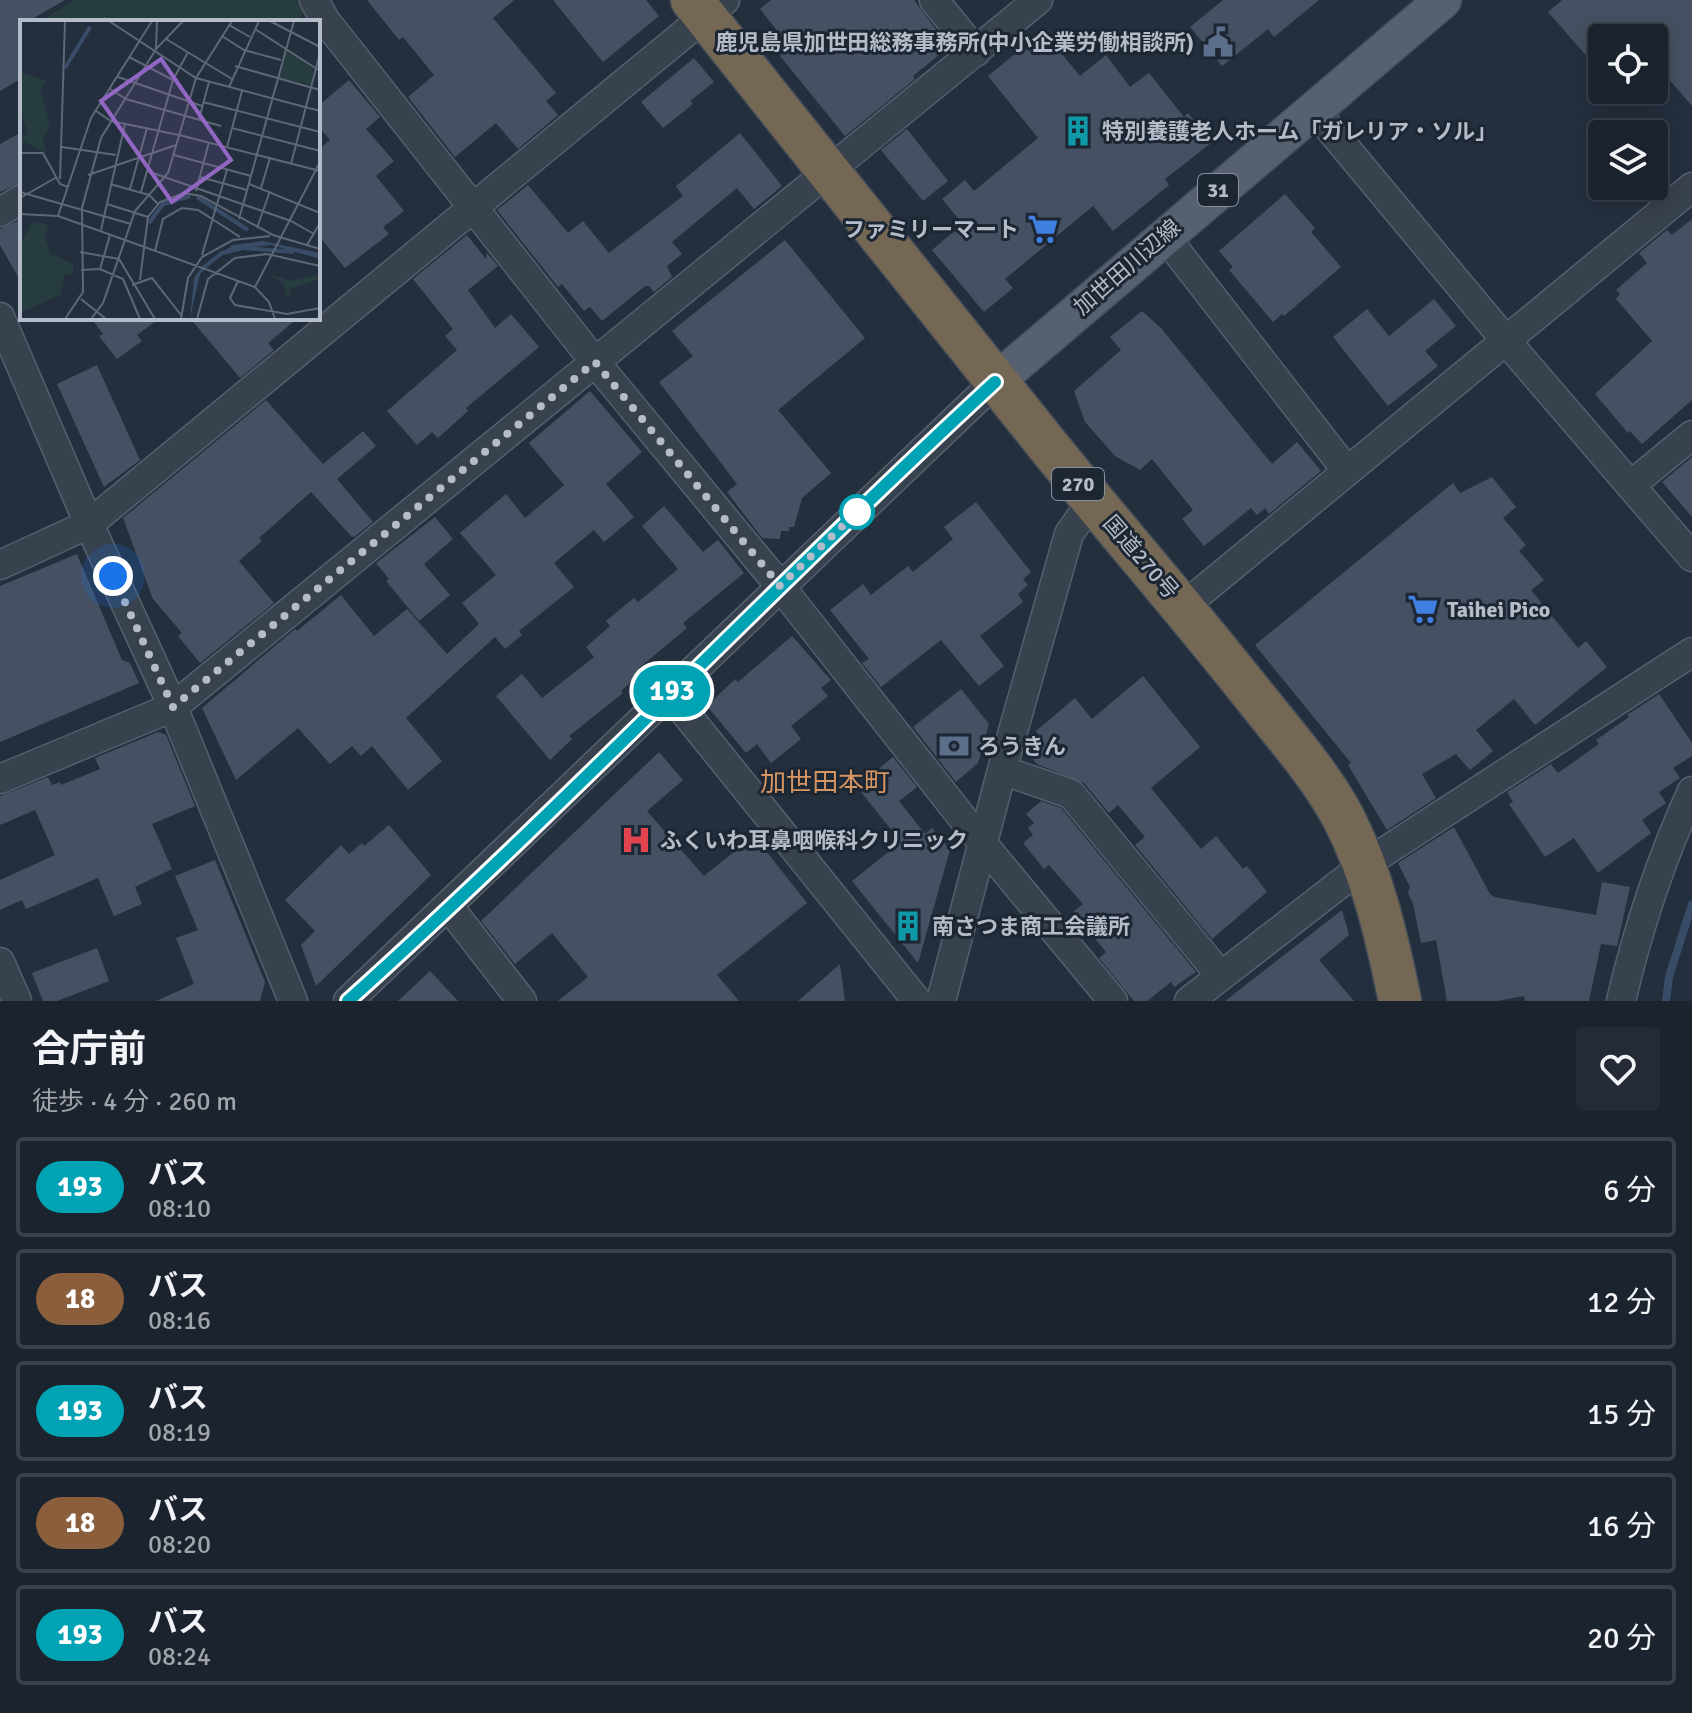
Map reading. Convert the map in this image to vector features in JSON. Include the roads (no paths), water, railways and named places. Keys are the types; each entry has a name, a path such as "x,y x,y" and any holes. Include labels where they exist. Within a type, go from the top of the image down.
{"highway":[{"name":"国道270号","path":"707,5 829,172 995,382 1092,501 1184,606 1310,767 1342,816 1364,865 1379,907 1400,1001"}],"main road":[{"name":"加世田川辺線","path":"995,382 1443,0"}],"street":[{"path":"934,0 976,52"},
{"path":"0,779 173,707 1038,0"},
{"path":"0,565 89,524 471,208 707,5"},
{"path":"319,15 595,362 780,586 983,844 1113,1001"},
{"path":"1314,110 1507,342 1692,557"},
{"path":"1184,606 1692,187"},
{"path":"0,212 20,200"},
{"path":"1164,235 1347,471"},
{"path":"0,317 89,524 173,707 293,1001"},
{"path":"348,1001 995,382"},
{"path":"1631,485 1692,435"},
{"path":"941,1001 1069,534 1092,501"},
{"path":"1189,1001 1364,865 1692,652"},
{"path":"670,694 917,1001"},
{"path":"1002,770 1071,794 1221,976"},
{"path":"1621,1001 1635,940 1661,861 1692,791"},
{"path":"449,907 522,1001"},
{"path":"0,962 17,1001"}],"waterway":[{"path":"1666,1001 1669,977 1692,904"}],"place":[{"name":"鹿児島県加世田総務事務所(中小企業労働相談所)","path":"1218,42"},
{"name":"特別養護老人ホーム「ガレリア・ソル」","path":"1078,131"},
{"name":"ファミリーマート","path":"1043,229"},
{"name":"Taihei Pico","path":"1423,609"},
{"name":"ろうきん","path":"954,746"},
{"name":"ふくいわ耳鼻咽喉科クリニック","path":"636,840"},
{"name":"南さつま商工会議所","path":"908,926"}],"district":[{"name":"加世田本町","path":"825,783"}]}
